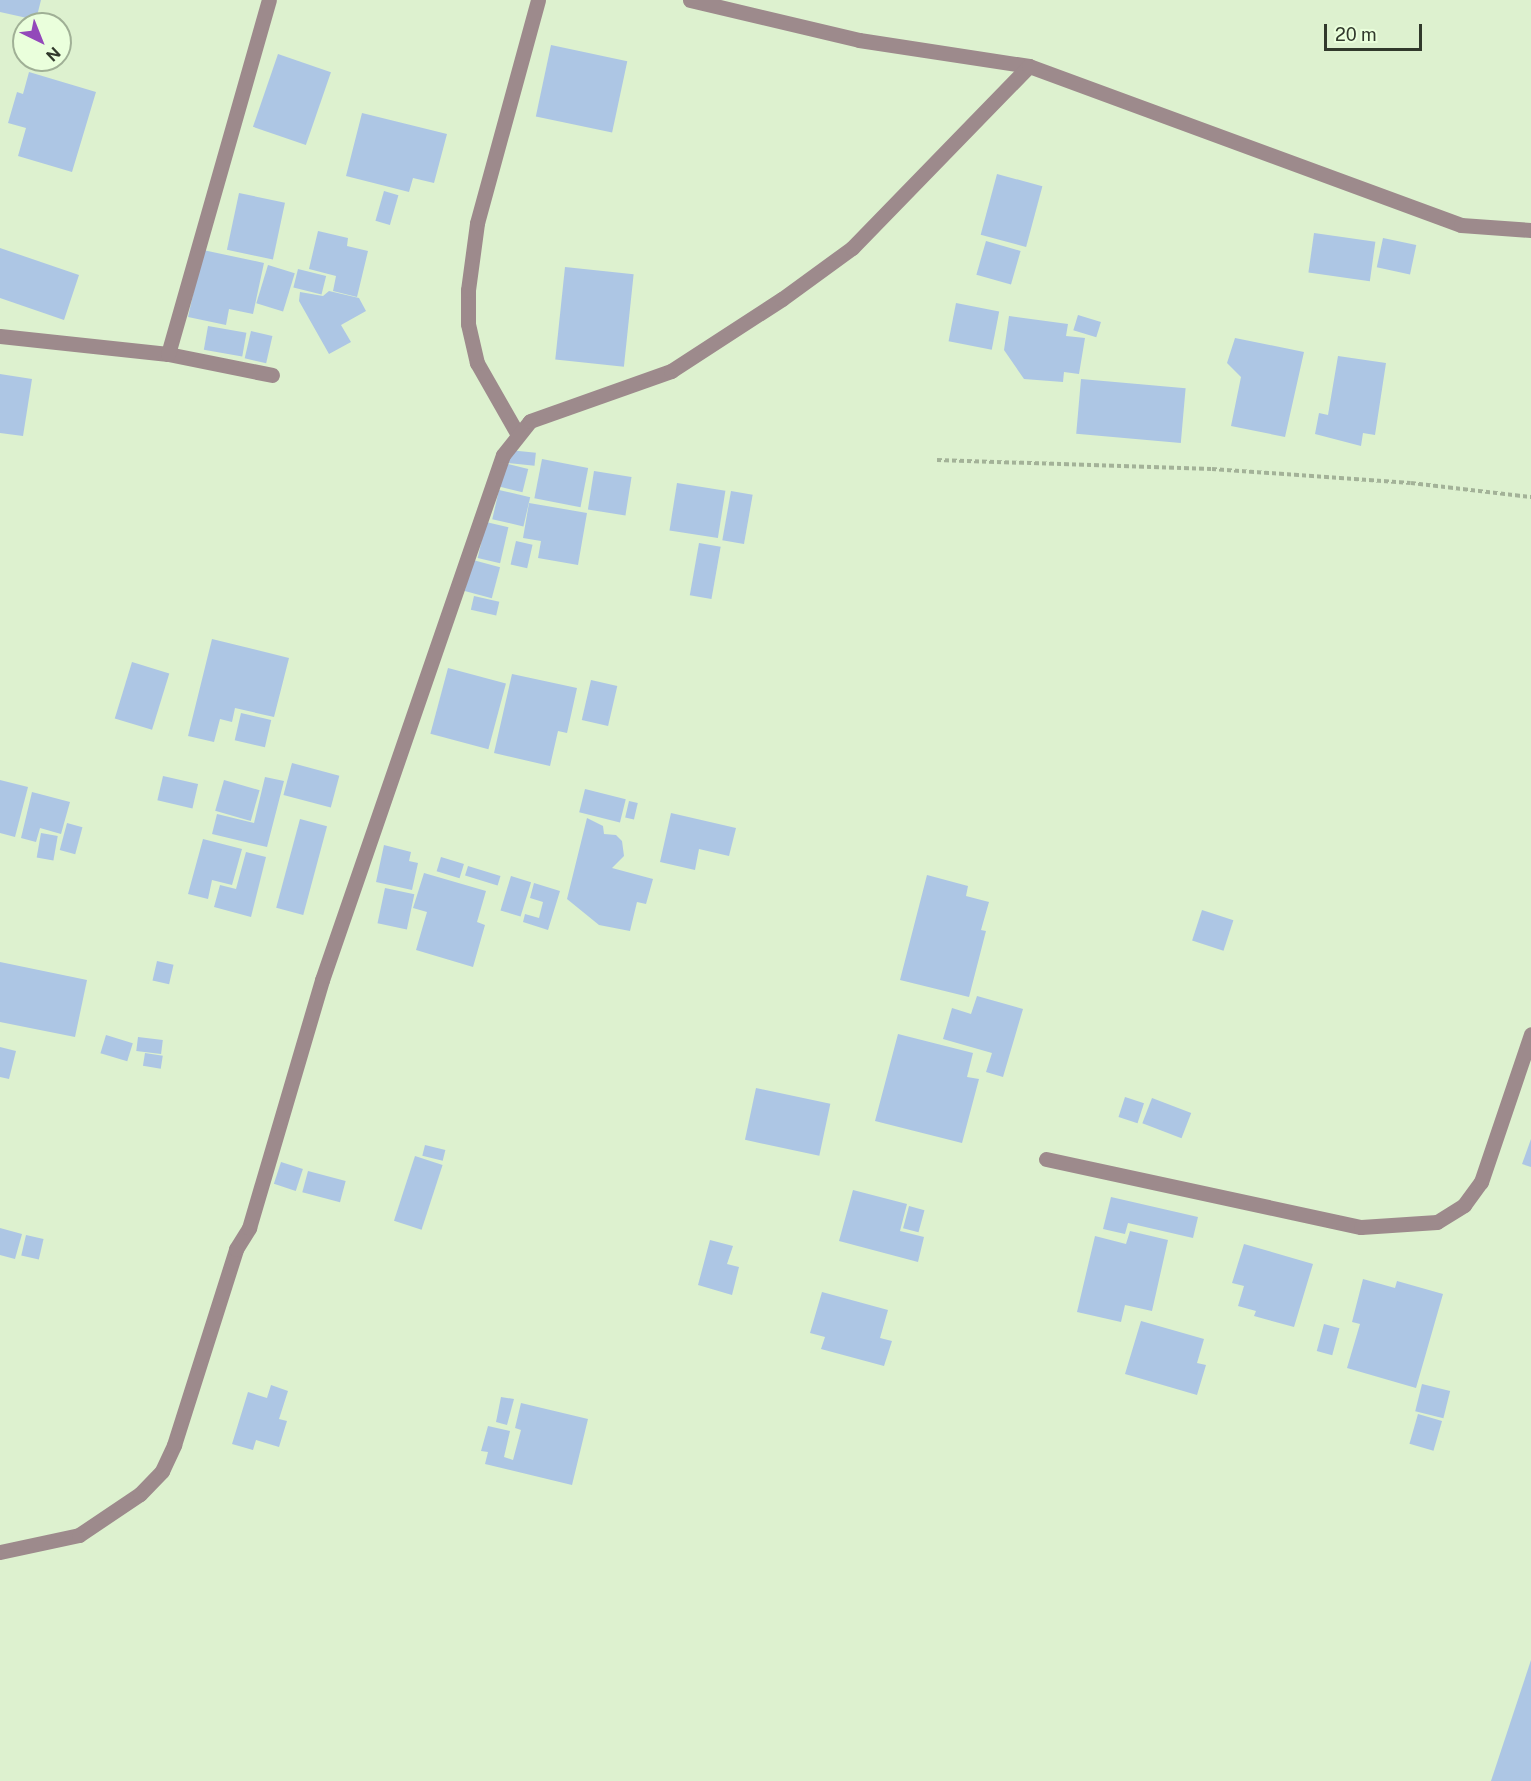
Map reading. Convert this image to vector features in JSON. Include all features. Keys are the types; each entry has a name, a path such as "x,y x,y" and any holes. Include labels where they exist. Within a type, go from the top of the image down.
{"street":[{"path":"168,354 269,0"},
{"path":"517,433 477,363 468,324 468,290 477,223 538,0"},
{"path":"690,0 859,40 1029,66 1461,225 1531,230"},
{"path":"0,1552 79,1536 140,1494 162,1471 174,1445 236,1248 249,1228 326,969 503,454 517,433 530,421 671,371 782,299 852,248 1029,66"},
{"path":"0,336 168,354 272,375"},
{"path":"1046,1159 1361,1227 1437,1222 1464,1205 1481,1182 1531,1034"}],"path":[{"path":"937,460 1212,469 1411,483 1531,496"}],"building":[{"path":"0,0 41,0 38,12 12,12 12,15 0,12"},
{"path":"551,45 627,61 612,133 536,116"},
{"path":"278,54 331,72 306,145 253,127"},
{"path":"29,72 96,92 72,172 18,156 26,128 8,123 17,92 23,94"},
{"path":"362,113 447,134 434,183 413,178 409,192 346,176"},
{"path":"997,174 1042,186 1026,247 981,235"},
{"path":"384,191 398,195 390,225 375,221"},
{"path":"239,193 285,203 273,260 227,250"},
{"path":"318,231 348,238 347,246 368,251 357,297 333,291 336,276 309,269"},
{"path":"1314,233 1375,242 1370,281 1308,273"},
{"path":"1383,238 1416,245 1410,274 1377,267"},
{"path":"986,241 1021,251 1011,285 976,275"},
{"path":"0,248 79,275 64,320 0,298"},
{"path":"203,250 264,263 253,314 229,309 226,325 188,317"},
{"path":"268,265 295,273 283,311 256,303"},
{"path":"565,267 634,274 624,367 555,359"},
{"path":"298,269 326,276 322,294 293,287"},
{"path":"329,291 359,298 366,311 341,325 351,342 329,354 299,301 300,292 323,296"},
{"path":"956,303 999,311 992,350 949,341"},
{"path":"1078,315 1101,322 1096,337 1073,330"},
{"path":"1009,316 1068,324 1066,336 1085,338 1079,374 1064,372 1063,382 1024,379 1004,350"},
{"path":"208,326 246,333 242,356 204,350"},
{"path":"251,331 272,336 266,363 245,358"},
{"path":"1235,338 1304,352 1285,437 1231,426 1241,377 1227,363"},
{"path":"1338,356 1386,363 1375,435 1363,433 1361,446 1315,434 1319,413 1328,415"},
{"path":"0,374 32,379 23,436 0,433"},
{"path":"1081,379 1186,388 1181,443 1076,434"},
{"path":"509,450 536,453 534,466 508,463"},
{"path":"542,459 588,468 581,507 534,498"},
{"path":"504,463 528,469 522,492 498,486"},
{"path":"594,471 632,477 625,515 588,510"},
{"path":"677,483 725,491 718,538 669,530"},
{"path":"499,490 530,497 523,526 492,519"},
{"path":"731,491 753,495 744,544 722,540"},
{"path":"529,503 587,513 578,565 538,558 541,541 523,538"},
{"path":"486,522 508,527 500,563 478,558"},
{"path":"516,541 533,545 527,568 511,564"},
{"path":"699,543 721,547 711,599 690,595"},
{"path":"473,560 500,567 492,598 465,591"},
{"path":"474,596 499,602 496,615 471,610"},
{"path":"212,639 289,658 274,717 235,708 232,722 220,719 214,742 188,736"},
{"path":"132,662 169,673 152,730 115,718"},
{"path":"448,668 506,684 488,749 430,734"},
{"path":"512,674 577,688 567,733 558,731 550,766 494,753"},
{"path":"591,680 617,686 608,726 582,720"},
{"path":"241,713 271,720 265,747 235,740"},
{"path":"292,763 339,776 331,808 283,795"},
{"path":"163,776 198,784 192,808 157,800"},
{"path":"265,777 284,781 267,847 212,834 217,814 254,823"},
{"path":"0,780 28,787 15,837 0,833"},
{"path":"224,780 260,790 251,821 215,811"},
{"path":"585,789 626,799 620,822 579,812"},
{"path":"32,792 70,802 61,834 40,828 36,842 21,838"},
{"path":"629,801 638,803 634,820 625,818"},
{"path":"671,813 736,828 729,856 699,849 695,870 660,862"},
{"path":"587,818 603,826 604,834 616,835 622,841 624,856 612,868 653,879 646,904 637,902 630,931 599,925 567,899"},
{"path":"300,819 327,826 303,915 276,908"},
{"path":"67,823 82,827 75,854 60,850"},
{"path":"41,833 58,836 53,861 37,858"},
{"path":"203,839 242,849 232,885 212,880 208,899 188,894"},
{"path":"384,845 411,852 409,861 418,863 412,890 376,882"},
{"path":"246,852 266,857 251,917 214,907 220,885 236,889"},
{"path":"441,857 464,864 460,878 437,871"},
{"path":"468,866 501,876 498,886 465,876"},
{"path":"424,873 486,891 477,922 485,925 473,967 416,950 427,912 413,908"},
{"path":"927,875 968,886 966,896 989,902 981,930 986,931 969,997 900,980"},
{"path":"511,876 531,882 521,917 500,910"},
{"path":"534,883 560,891 548,930 523,922 525,914 539,918 543,902 530,898"},
{"path":"385,888 414,894 407,929 378,923"},
{"path":"1202,910 1233,920 1223,951 1192,940"},
{"path":"157,961 174,965 169,984 153,980"},
{"path":"0,962 87,980 75,1037 0,1022"},
{"path":"977,996 1023,1009 1003,1077 986,1072 992,1053 943,1039 952,1008 971,1014"},
{"path":"898,1034 973,1053 967,1077 979,1079 962,1143 875,1121"},
{"path":"106,1035 133,1043 127,1061 100,1053"},
{"path":"138,1037 163,1040 161,1054 136,1051"},
{"path":"0,1047 16,1051 9,1079 0,1077"},
{"path":"145,1053 163,1056 161,1069 143,1066"},
{"path":"756,1088 830,1104 819,1156 745,1140"},
{"path":"1125,1097 1144,1103 1138,1123 1119,1117"},
{"path":"1152,1098 1191,1113 1182,1138 1142,1123"},
{"path":"1531,1139 1531,1167 1522,1164"},
{"path":"425,1145 445,1150 443,1161 422,1156"},
{"path":"415,1156 443,1165 422,1230 394,1221"},
{"path":"281,1162 303,1169 296,1191 274,1184"},
{"path":"308,1171 346,1181 340,1202 302,1192"},
{"path":"853,1190 907,1204 900,1231 924,1237 918,1262 839,1241"},
{"path":"1111,1197 1198,1217 1193,1238 1128,1223 1125,1234 1103,1229"},
{"path":"909,1206 924,1210 919,1232 903,1228"},
{"path":"0,1228 22,1234 15,1259 0,1255"},
{"path":"1130,1231 1168,1240 1152,1311 1125,1305 1121,1322 1077,1312 1095,1236 1126,1244"},
{"path":"26,1235 44,1239 39,1260 21,1255"},
{"path":"710,1240 733,1246 727,1264 739,1267 732,1295 698,1285"},
{"path":"1244,1244 1313,1264 1294,1327 1254,1316 1256,1311 1238,1306 1244,1286 1232,1283"},
{"path":"1363,1279 1395,1288 1397,1281 1443,1294 1416,1388 1347,1368 1360,1324 1352,1322"},
{"path":"822,1292 888,1310 880,1338 892,1341 884,1366 821,1349 825,1337 810,1333"},
{"path":"1141,1321 1204,1339 1197,1363 1206,1365 1197,1395 1125,1374"},
{"path":"1324,1324 1339,1328 1332,1355 1317,1351"},
{"path":"1422,1384 1450,1391 1443,1418 1415,1411"},
{"path":"271,1385 288,1391 279,1419 287,1421 279,1447 256,1440 253,1450 232,1444 248,1392 267,1398"},
{"path":"501,1397 514,1399 507,1425 496,1422"},
{"path":"521,1403 588,1419 572,1485 485,1464 488,1452 481,1451 488,1426 510,1431 504,1457 513,1460 521,1430 515,1428"},
{"path":"1418,1414 1442,1421 1433,1451 1409,1444"},
{"path":"1531,1660 1531,1781 1491,1781"}]}
